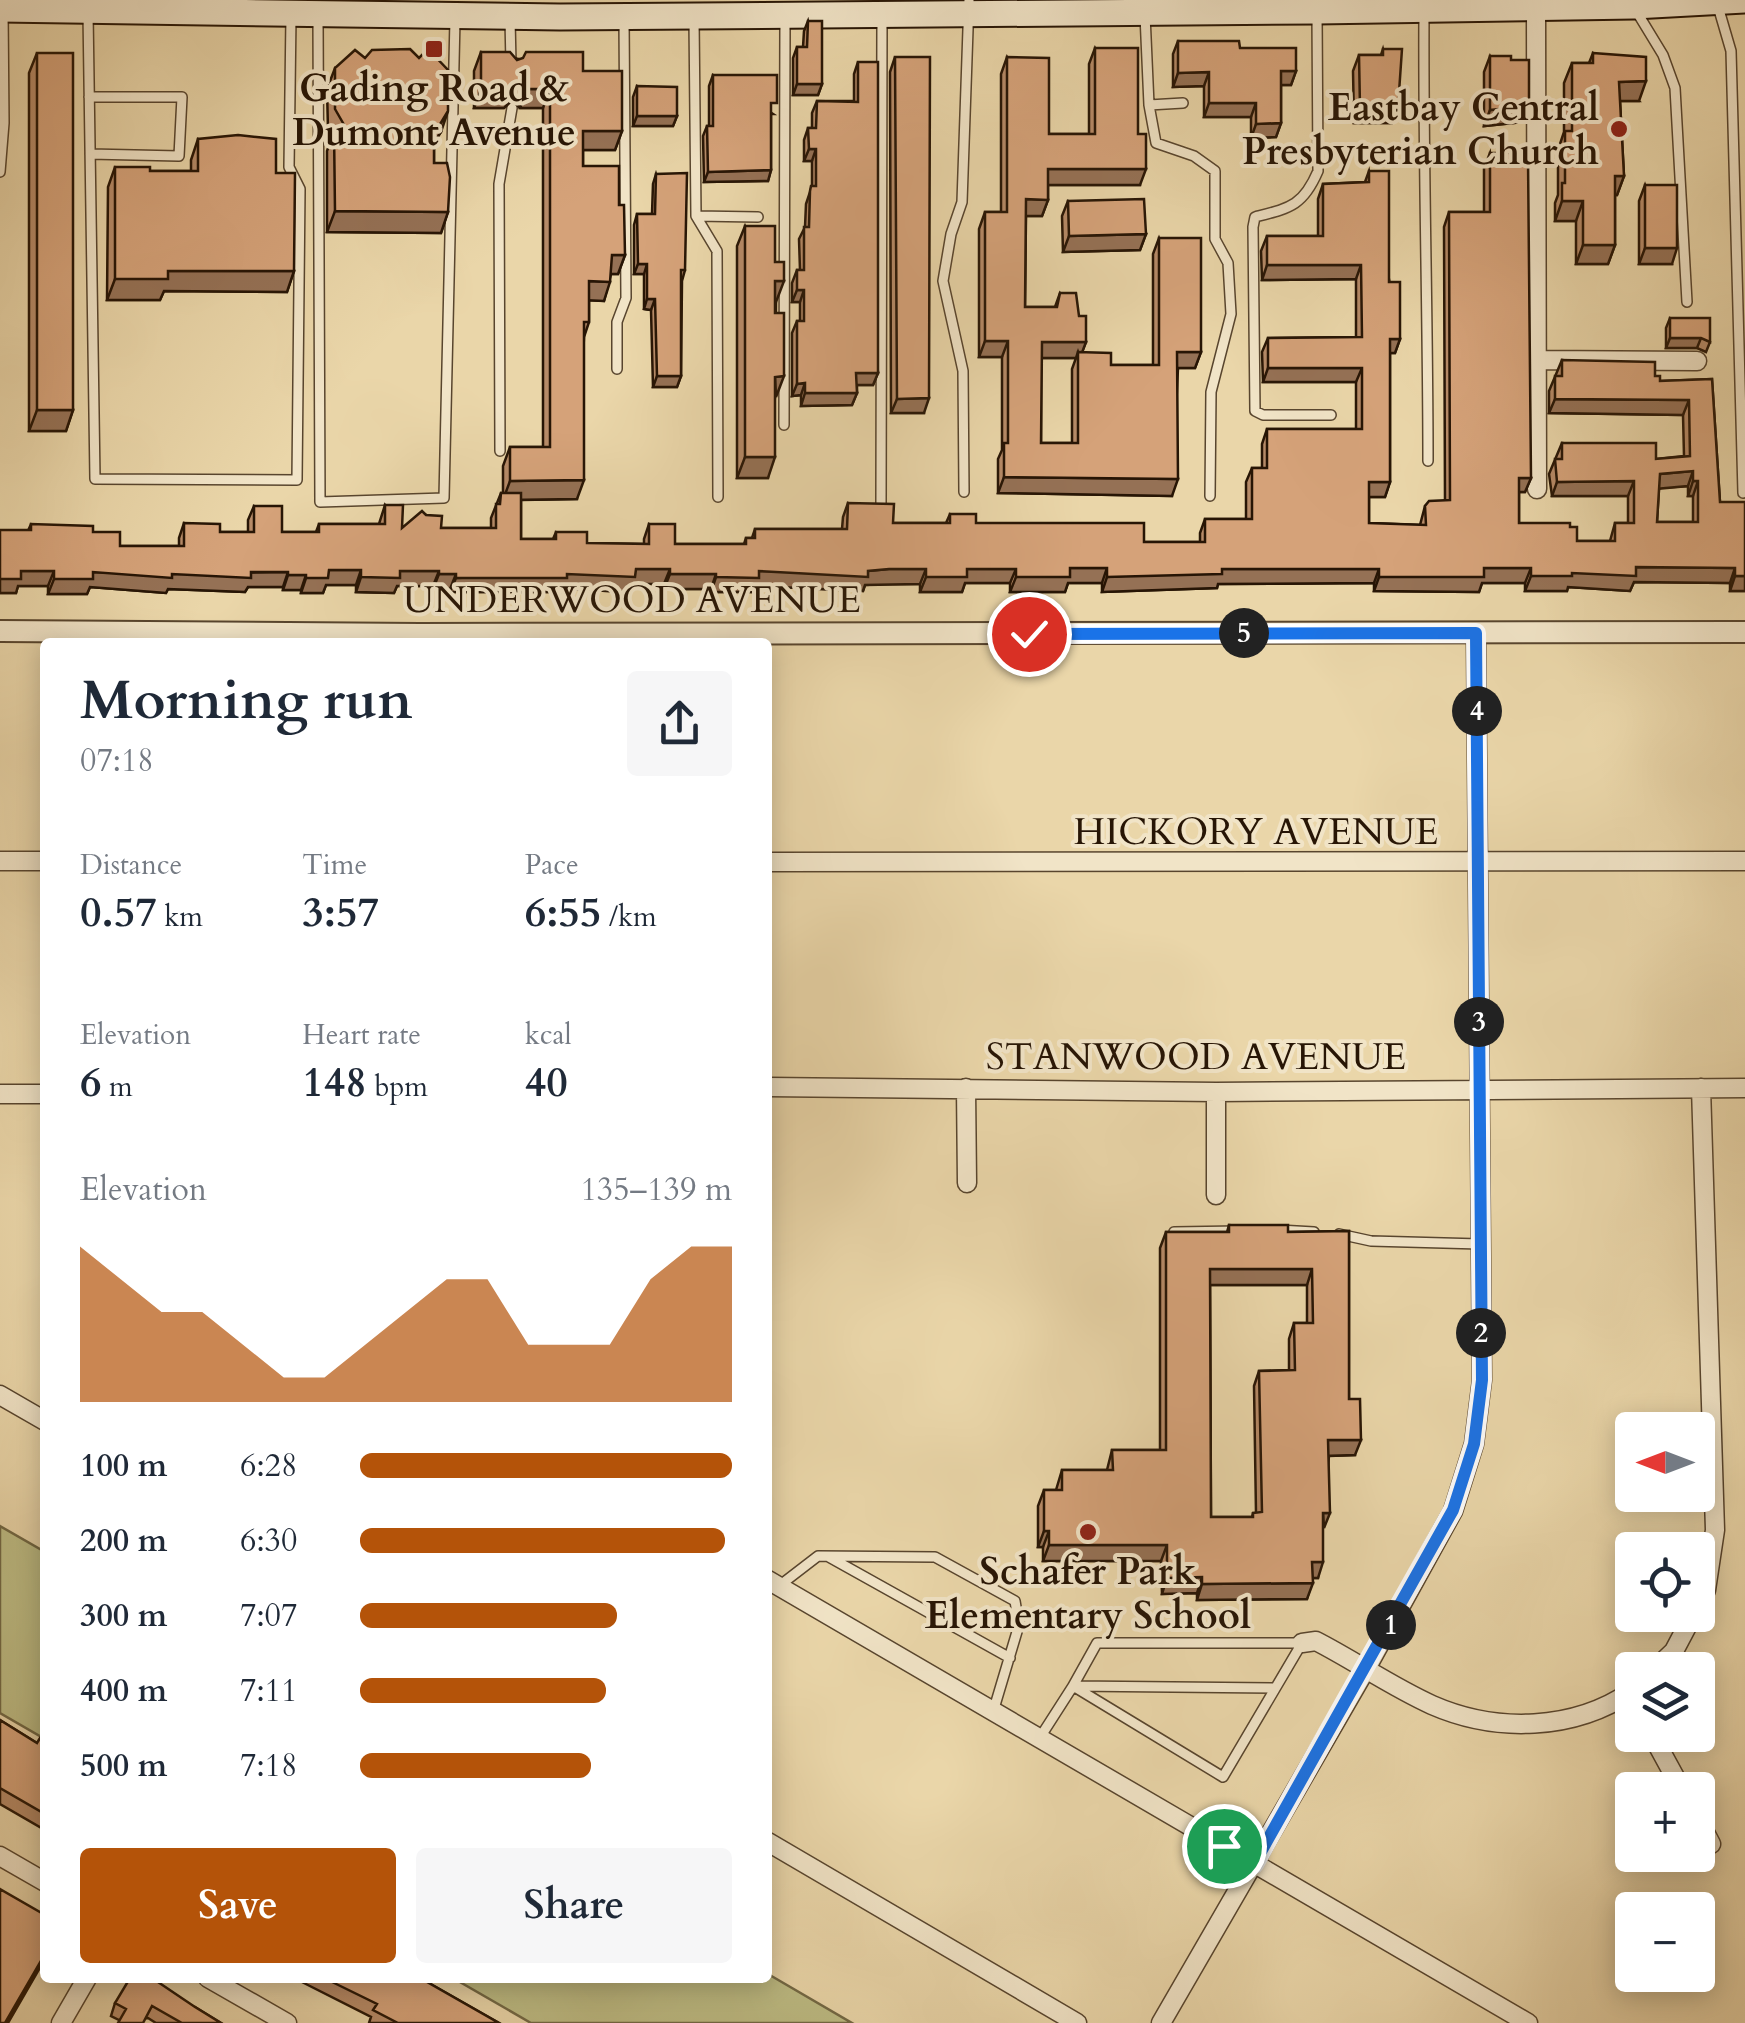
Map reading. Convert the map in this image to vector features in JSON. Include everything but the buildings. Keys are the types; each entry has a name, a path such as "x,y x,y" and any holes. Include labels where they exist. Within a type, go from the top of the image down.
{"main road":[{"path":"2,9 52,5 88,10 244,6 318,14 352,7 460,10 510,16 560,9 694,16 757,8 882,14 922,7 970,6 1145,12 1317,11 1634,6 1745,0"}],"street":[{"path":"1536,7 1537,360 1547,446 1537,489"},
{"path":"1537,360 1697,362"},
{"name":"UNDERWOOD AVENUE","path":"0,631 451,638 1745,632"},
{"path":"1160,2023 1367,1667 1453,1510 1474,1444 1482,1380 1476,633"},
{"name":"HICKORY AVENUE","path":"772,862 1745,861"},
{"path":"0,862 40,862"},
{"name":"STANWOOD AVENUE","path":"772,1086 1216,1092 1745,1088"},
{"path":"966,1088 967,1183"},
{"path":"1701,1088 1715,1532"},
{"path":"1216,1092 1216,1194"},
{"path":"0,1094 40,1094"},
{"path":"0,1395 40,1419"},
{"path":"773,1583 1528,2023"},
{"path":"1302,1643 1316,1641 1432,1705 1498,1725 1567,1720 1615,1702"},
{"path":"772,1844 1077,2023"},
{"path":"0,1856 40,1879"},
{"path":"60,2023 84,1983"},
{"path":"217,1983 287,2023"}],"lane":[{"path":"1716,1 1731,50 1743,493"},
{"path":"964,492 963,371 943,281 951,234 962,202 970,6"},
{"path":"1634,6 1663,55 1675,88 1687,302"},
{"path":"1424,8 1422,192 1428,234 1428,461"},
{"path":"0,172 4,123 2,9"},
{"path":"88,10 94,479 297,480 300,189 289,167 291,13"},
{"path":"318,14 320,502 444,498 460,10"},
{"path":"784,425 798,10"},
{"path":"617,369 617,322 626,298 640,11"},
{"path":"1317,11 1318,171 1310,189 1294,207 1256,217 1253,228 1256,410 1263,415 1332,415"},
{"path":"1145,12 1156,142 1194,156 1215,170 1215,239 1228,264 1231,314 1211,392 1210,496"},
{"path":"882,14 882,504"},
{"path":"510,16 511,71"},
{"path":"694,16 696,216 718,251 718,496"},
{"path":"89,97 182,97 179,156 90,154"},
{"path":"1150,105 1183,103"},
{"path":"500,451 499,184 512,108"},
{"path":"696,216 758,217"},
{"path":"1270,1230 1339,1234 1372,1241 1480,1244"},
{"path":"1174,1232 1250,1231"},
{"path":"773,1583 818,1556 935,1557 1015,1600 1019,1625 993,1712"},
{"path":"827,1556 1010,1658"},
{"path":"1039,1739 1074,1686 1096,1643 1302,1643"},
{"path":"1074,1686 1223,1778 1302,1643"},
{"path":"1074,1686 1276,1688"}],"shaded area":[{"path":"0,1526 40,1549 40,1736 0,1713"},
{"path":"772,1976 852,2023 531,2023 462,1983 772,1983"}],"place":[{"name":"Gading Road & Dumont Avenue","path":"434,49"},
{"name":"Eastbay Central Presbyterian Church","path":"1619,129"},
{"name":"Schafer Park Elementary School","path":"1088,1532"}],"route":[{"path":"1029,634 1476,633 1482,1380 1474,1444 1453,1510 1254,1864 1224,1846"}]}
